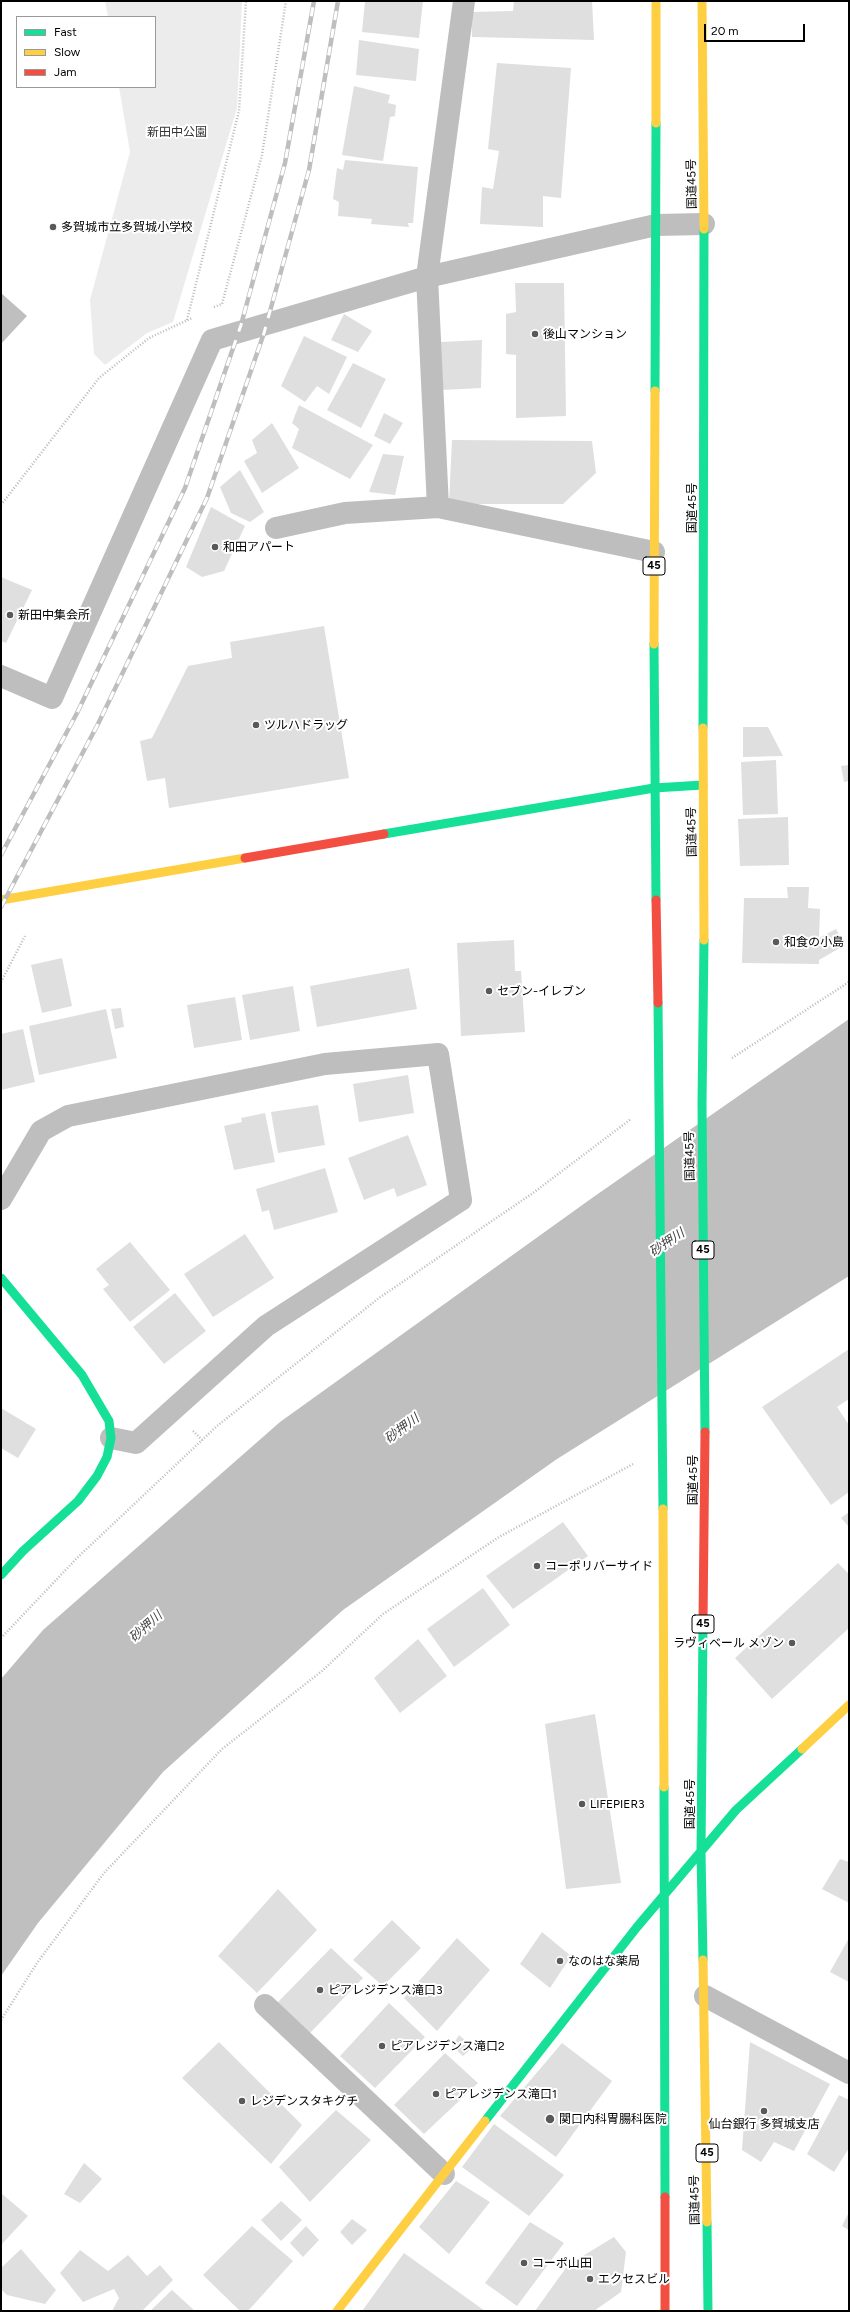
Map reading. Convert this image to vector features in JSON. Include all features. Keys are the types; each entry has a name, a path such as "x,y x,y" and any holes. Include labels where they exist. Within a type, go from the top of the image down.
{"main road":[{"name":"国道45号","path":"656,1 654,788 662,1132 666,1894 665,2311"},
{"name":"国道45号","path":"702,1 704,224 703,785 705,853 702,1104 705,1397 702,1852 708,2311"},
{"path":"1,900 654,788 703,785"},
{"path":"1,1278 82,1375 96,1396 109,1421 111,1438 107,1456 100,1470 78,1501 23,1551 1,1575"},
{"path":"337,2311 666,1894 736,1810 849,1705"}],"street":[{"path":"438,507 427,277 464,1"},
{"path":"1,676 52,698 212,340 427,277 656,225 704,224"},
{"path":"276,528 345,513 438,507 654,552"},
{"path":"1,1199 41,1131 68,1116 325,1064 438,1054 461,1200 266,1326 136,1442 111,1438"},
{"path":"705,1996 849,2073"},
{"path":"265,2005 444,2174"}],"path":[{"path":"187,320 239,111 246,1"},
{"path":"208,310 222,304 262,155 286,1"},
{"path":"1,505 99,378 149,338 194,317"},
{"path":"1,982 25,936"},
{"path":"729,1061 849,982"},
{"path":"1,1638 77,1558 217,1426 379,1298 533,1193 633,1118"},
{"path":"1,2020 37,1963 104,1873 222,1748 322,1671 383,1614 499,1538 633,1464"}],"green space":[{"name":"新田中公園","path":"105,1 242,1 237,108 173,322 147,333 105,365 94,354 90,300 130,152 119,88 156,88 156,16 108,16"}],"water":[{"path":"1,293 27,316 1,344"},
{"name":"砂押川","path":"849,1019 849,1276 557,1459 343,1610 163,1772 38,1923 1,1976 1,1679 43,1630 280,1422 592,1198"}],"building":[{"path":"365,1 423,1 419,38 362,32"},
{"path":"514,1 592,1 594,40 472,37 471,12 513,11"},
{"path":"359,40 419,49 416,81 356,75"},
{"path":"497,63 571,68 561,198 543,196 543,227 480,224 482,187 493,189 499,151 488,149"},
{"path":"354,86 390,95 388,103 396,105 395,116 390,117 383,161 342,155"},
{"path":"345,160 418,167 413,223 408,223 409,227 371,224 372,219 338,216 339,202 333,199 337,168 343,170"},
{"name":"後山マンション","path":"515,283 564,283 566,416 516,418 516,355 506,354 506,314 516,312"},
{"path":"344,314 372,331 358,352 331,340"},
{"path":"304,336 347,357 329,394 317,386 305,402 281,386"},
{"path":"482,340 481,388 442,390 441,342"},
{"path":"353,363 386,379 361,428 327,410"},
{"path":"299,405 373,445 350,479 292,448 299,429 292,423"},
{"path":"384,413 403,423 390,444 374,436"},
{"path":"272,423 299,468 262,493 244,461 257,453 252,440"},
{"path":"452,440 592,441 596,473 563,504 449,504"},
{"path":"383,454 404,456 395,495 369,492"},
{"path":"240,470 264,512 250,522 231,513 220,487"},
{"name":"和田アパート","path":"211,507 245,526 224,571 202,577 186,567"},
{"name":"新田中集会所","path":"1,577 32,590 6,643 1,641"},
{"path":"324,626 349,778 169,808 165,778 147,781 140,741 152,738 188,666 232,658 230,642"},
{"path":"743,727 768,727 783,756 743,757"},
{"path":"776,760 778,814 743,815 741,762"},
{"path":"849,765 849,781 844,782 841,766"},
{"path":"788,817 789,865 740,866 738,819"},
{"path":"787,887 809,887 808,908 820,909 819,938 836,929 845,945 819,960 819,964 742,963 744,898 788,898"},
{"path":"514,940 515,971 521,971 525,1032 461,1036 457,943"},
{"path":"62,958 72,1006 42,1013 31,965"},
{"path":"409,968 417,1009 317,1027 310,986"},
{"path":"293,986 300,1031 250,1040 242,995"},
{"path":"235,997 242,1040 194,1048 187,1005"},
{"path":"121,1008 124,1027 115,1029 111,1009"},
{"path":"106,1009 117,1058 39,1075 29,1026"},
{"path":"23,1029 35,1082 1,1090 1,1034"},
{"path":"408,1075 414,1113 359,1122 353,1084"},
{"path":"318,1105 325,1145 278,1153 271,1112"},
{"path":"265,1113 275,1162 234,1170 224,1126 242,1122 241,1118"},
{"path":"408,1135 427,1185 397,1197 394,1188 364,1200 348,1158"},
{"path":"325,1168 338,1212 274,1230 269,1210 262,1212 256,1189"},
{"path":"245,1234 274,1278 213,1317 184,1274"},
{"path":"130,1242 170,1290 130,1322 103,1289 109,1285 96,1269"},
{"path":"175,1293 206,1331 164,1364 133,1327"},
{"path":"849,1349 849,1399 837,1407 849,1425 849,1492 831,1505 762,1407"},
{"path":"1,1408 36,1429 18,1458 1,1448"},
{"path":"849,1512 849,1527 841,1518"},
{"name":"コーポリバーサイド","path":"563,1522 588,1556 513,1609 486,1576"},
{"name":"ラヴィベール メゾン","path":"838,1563 849,1574 849,1628 772,1699 735,1658"},
{"path":"483,1588 510,1625 454,1667 427,1629"},
{"path":"418,1639 447,1676 400,1713 374,1678"},
{"name":"LIFEPIER3","path":"595,1714 621,1883 566,1889 545,1724"},
{"path":"840,1859 849,1862 849,1903 822,1889"},
{"path":"278,1889 317,1930 257,1993 218,1956"},
{"path":"392,1920 421,1948 383,1986 353,1960"},
{"path":"542,1932 571,1956 550,1988 520,1964"},
{"path":"457,1938 490,1970 437,2031 404,1998"},
{"path":"849,1938 849,1982 830,1972"},
{"name":"ピアレジデンス滝口3","path":"331,1948 363,1978 310,2033 277,2003"},
{"name":"ピアレジデンス滝口2","path":"389,2003 425,2037 375,2088 340,2056"},
{"path":"459,2035 473,2047 463,2056 452,2046"},
{"name":"レジデンスタキグチ","path":"219,2042 302,2125 271,2164 182,2078"},
{"path":"750,2042 830,2084 794,2151 774,2142 761,2162 742,2150"},
{"path":"562,2043 612,2081 556,2157 500,2116"},
{"name":"ピアレジデンス滝口1","path":"445,2053 478,2083 424,2134 394,2105"},
{"path":"839,2095 849,2100 849,2148 834,2172 807,2154"},
{"path":"336,2110 371,2140 310,2202 279,2167"},
{"path":"494,2124 564,2175 529,2216 462,2167"},
{"path":"84,2163 102,2179 80,2203 64,2194"},
{"path":"456,2181 490,2202 449,2254 419,2227"},
{"path":"1,2193 28,2216 1,2245"},
{"path":"281,2201 302,2220 281,2241 261,2220"},
{"path":"849,2212 849,2230 842,2226"},
{"path":"352,2219 367,2230 352,2245 340,2232"},
{"name":"コーポ山田","path":"530,2222 564,2243 517,2306 485,2283"},
{"path":"252,2226 293,2261 248,2311 240,2311 203,2275"},
{"path":"306,2226 319,2240 303,2257 290,2243"},
{"name":"エクセスビル","path":"614,2237 626,2252 621,2292 594,2311 535,2311 568,2265"},
{"path":"21,2249 56,2290 45,2304 7,2295 1,2289 1,2268"},
{"path":"80,2250 108,2271 128,2255 147,2276 160,2265 173,2280 142,2311 112,2311 119,2298 114,2289 83,2302 60,2273"},
{"path":"404,2253 485,2311 362,2311"},
{"path":"172,2290 195,2311 150,2311"}],"railway":[{"path":"1,855 77,713 185,488 241,325 285,163 314,1"},
{"path":"1,907 98,724 207,498 264,333 309,170 338,1"}],"traffic: fast":[{"path":"655,391 656,123"},
{"path":"703,728 704,229"},
{"path":"654,644 656,900"},
{"path":"384,834 654,788 703,785"},
{"path":"704,940 702,1104 705,1432"},
{"path":"658,1003 663,1509"},
{"path":"1,1278 82,1375 109,1421 111,1438 107,1457 97,1476 78,1501 23,1551 1,1575"},
{"path":"703,1622 701,1852 703,1960"},
{"path":"485,2121 637,1927 736,1810 802,1749"},
{"path":"664,1787 665,2197"},
{"path":"707,2222 708,2311"}],"traffic: slow":[{"path":"656,1 656,123"},
{"path":"702,1 704,229"},
{"path":"654,644 655,391"},
{"path":"703,728 704,940"},
{"path":"1,900 245,858"},
{"path":"663,1509 664,1787"},
{"path":"802,1749 849,1705"},
{"path":"703,1960 707,2222"},
{"path":"337,2311 485,2121"}],"traffic: jam":[{"path":"245,858 384,834"},
{"path":"656,900 658,1003"},
{"path":"703,1622 705,1432"},
{"path":"665,2197 665,2311"}],"place":[{"name":"多賀城市立多賀城小学校","path":"53,227"},
{"name":"後山マンション","path":"535,334"},
{"name":"和田アパート","path":"215,547"},
{"name":"新田中集会所","path":"10,615"},
{"name":"ツルハドラッグ","path":"256,725"},
{"name":"和食の小島","path":"776,942"},
{"name":"セブン-イレブン","path":"489,991"},
{"name":"コーポリバーサイド","path":"537,1566"},
{"name":"ラヴィベール メゾン","path":"792,1643"},
{"name":"LIFEPIER3","path":"582,1804"},
{"name":"なのはな薬局","path":"560,1961"},
{"name":"ピアレジデンス滝口3","path":"320,1990"},
{"name":"ピアレジデンス滝口2","path":"382,2046"},
{"name":"ピアレジデンス滝口1","path":"436,2094"},
{"name":"レジデンスタキグチ","path":"242,2101"},
{"name":"仙台銀行 多賀城支店","path":"764,2111"},
{"name":"関口内科胃腸科医院","path":"550,2119"},
{"name":"コーポ山田","path":"524,2263"},
{"name":"エクセスビル","path":"590,2279"}]}
